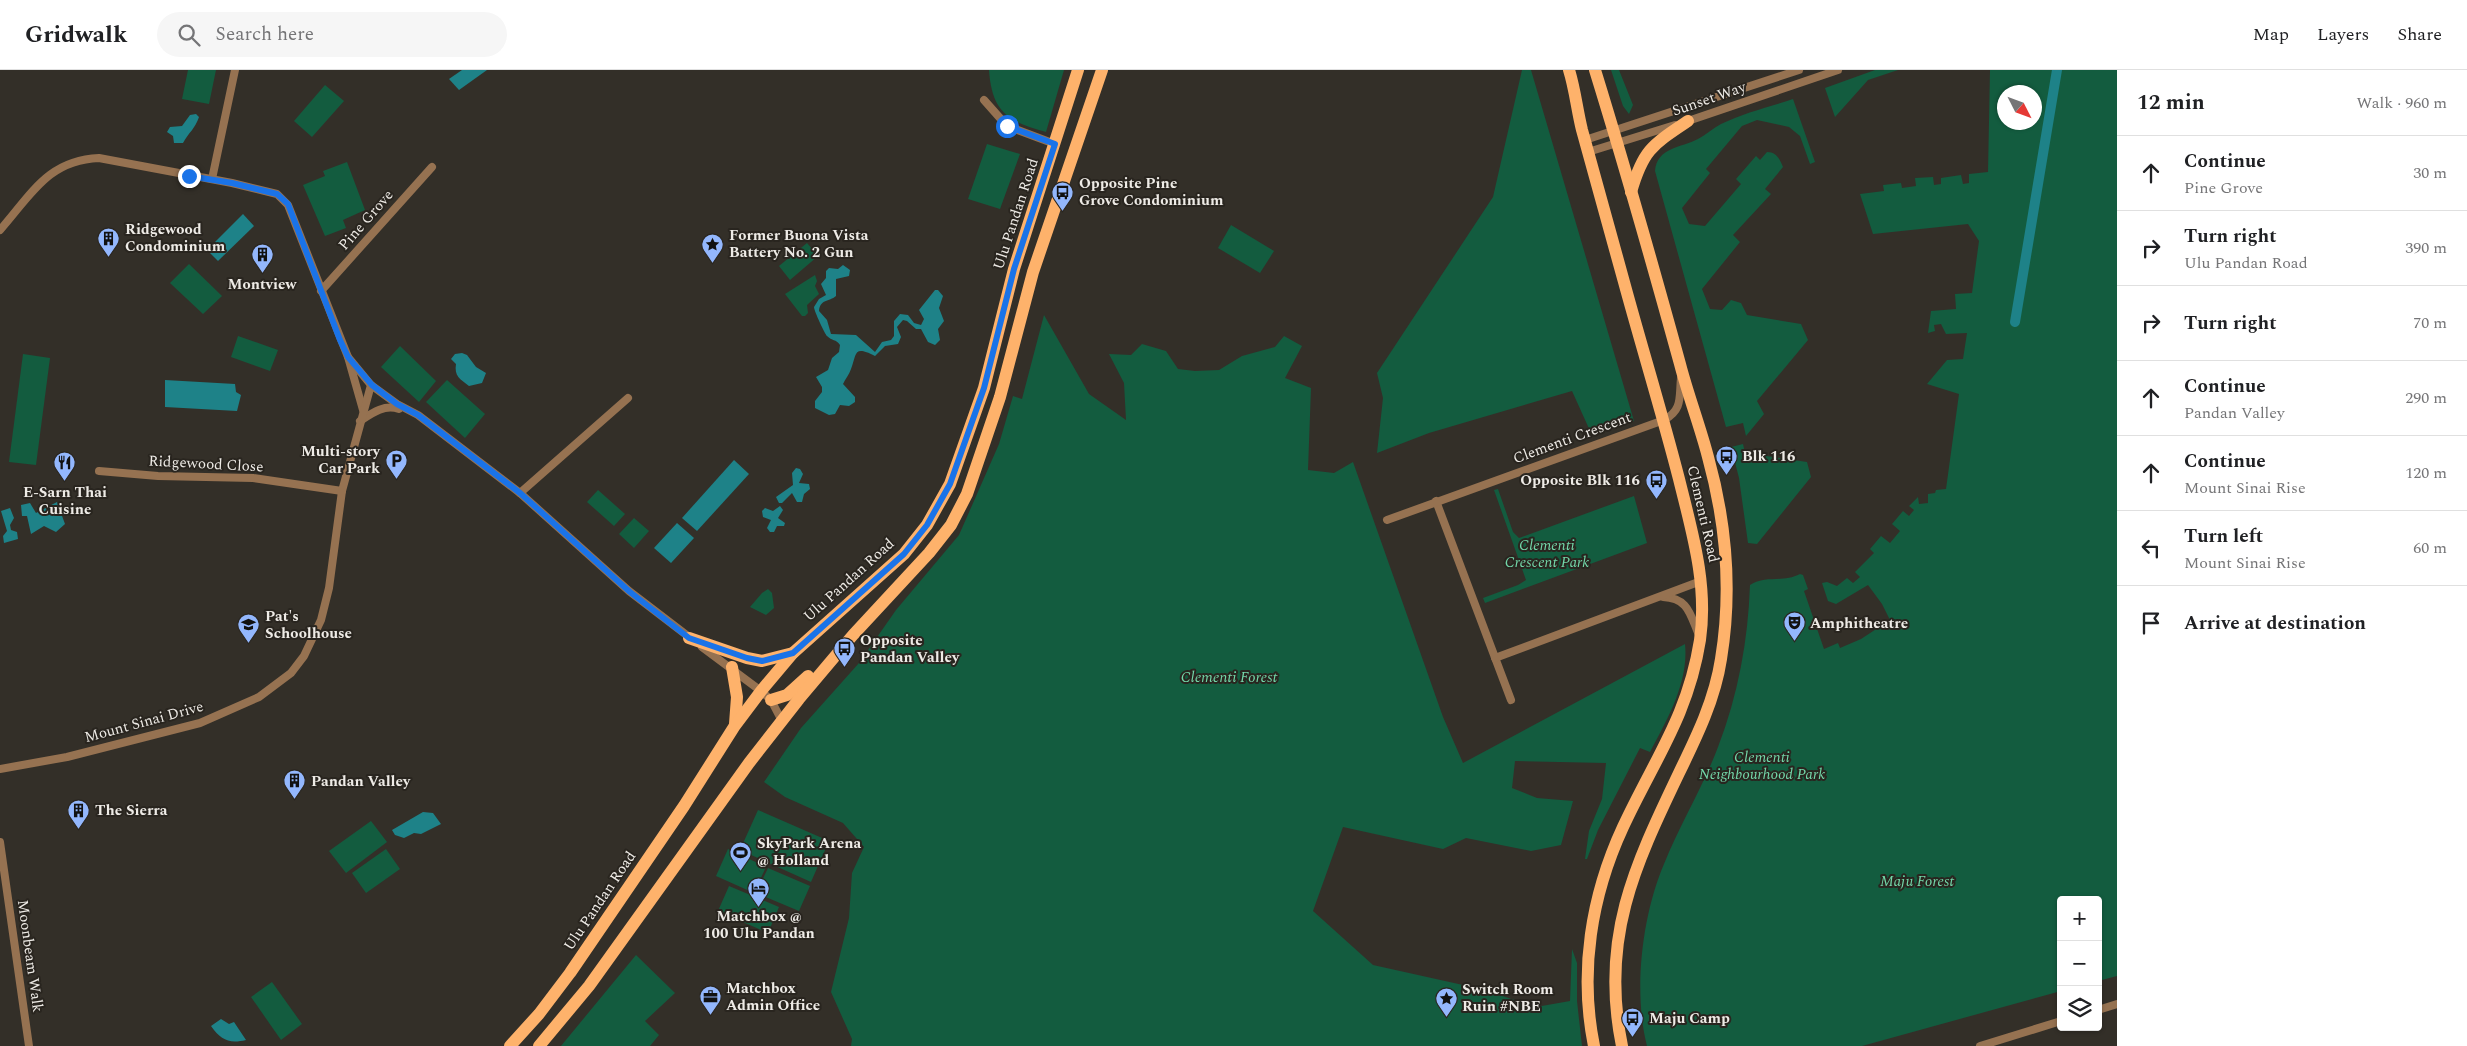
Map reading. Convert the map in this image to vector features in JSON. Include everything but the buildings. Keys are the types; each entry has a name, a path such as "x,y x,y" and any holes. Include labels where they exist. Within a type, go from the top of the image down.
{"main road":[{"name":"Ulu Pandan Road","path":"510,1046 544,1008 570,973 674,821 734,727 761,691 793,653 904,554 927,525 950,484 984,388 1014,269 1078,70"},
{"path":"539,1046 589,986 744,770 782,721 853,635 929,553 951,525 967,494 1000,397 1033,272 1102,70"},
{"name":"Clementi Road","path":"1569,70 1587,146 1664,420 1695,539 1701,581 1700,637 1692,680 1684,706 1622,828 1608,862 1597,901 1587,964 1590,1023 1594,1046"},
{"name":"Clementi Road","path":"1595,70 1709,458 1719,503 1725,548 1727,601 1721,661 1710,703 1633,873 1623,910 1617,944 1615,971 1617,1021 1622,1046"},
{"path":"1631,193 1639,165 1645,156 1660,139 1688,121"},
{"path":"771,700 787,695 796,688 838,642 847,635 853,635"},
{"path":"689,638 747,658 762,661 793,653"},
{"path":"732,667 737,697 734,727"}],"street":[{"path":"212,179 234,70"},
{"name":"Sunset Way","path":"1587,146 1614,131 1799,70"},
{"name":"Sunset Way","path":"1587,146 1618,144 1838,70"},
{"path":"984,100 1007,126 1055,144"},
{"path":"0,230 53,171 85,159 99,158 212,179 280,195 288,204 348,357 363,410"},
{"name":"Pine Grove","path":"321,291 432,167"},
{"path":"348,357 372,385 397,404 418,415 520,493 630,592 689,638 732,667 761,691 771,700 782,721"},
{"path":"1664,420 1674,414 1678,407 1682,371"},
{"name":"Mount Sinai Drive","path":"0,769 67,757 200,723 259,697 291,673 304,656 321,620 329,588 342,491 363,410 372,385"},
{"path":"520,493 628,398"},
{"path":"360,421 374,412 392,407 418,415"},
{"name":"Clementi Crescent","path":"1387,520 1664,420"},
{"name":"Ridgewood Close","path":"99,471 158,476 253,478 342,491"},
{"path":"1436,501 1511,700"},
{"path":"1495,658 1663,597 1685,586 1701,581"},
{"path":"1663,597 1674,598 1684,603 1700,637"},
{"name":"Moonbeam Walk","path":"0,842 2,870 28,1046"},
{"path":"2102,1009 2117,1004"},
{"path":"1980,1046 2057,1023"}],"green space":[{"path":"188,70 216,70 209,104 182,99"},
{"path":"989,70 1064,70 1046,132 1021,124 1004,113 994,96"},
{"path":"1522,70 1531,70 1634,421 1591,433 1572,391 1429,433 1377,453 1383,398 1377,373 1493,197"},
{"path":"1611,70 1619,70 1633,105 1629,114 1623,106"},
{"path":"1875,70 1898,70 1868,80 1835,117 1825,88"},
{"name":"Maju Forest","path":"1990,70 2117,70 2117,976 2102,980 2102,896 2057,896 2057,992 1862,1046 1647,1046 1643,1025 1640,978 1645,930 1650,906 1664,864 1718,747 1731,708 1741,668 1747,627 1750,585 1762,580 1803,575 1808,589 1804,591 1824,649 1838,643 1840,648 1861,639 1890,620 1882,604 1868,585 1836,604 1828,601 1822,583 1827,582 1837,586 1847,578 1853,583 1860,577 1855,572 1874,553 1870,549 1881,536 1890,543 1900,531 1892,524 1903,511 1909,516 1914,510 1909,506 1918,497 1919,504 1928,503 1928,494 1935,493 1936,490 1946,489 1959,394 1927,384 1947,360 1963,359 1967,333 1946,334 1941,324 1934,325 1935,331 1928,333 1931,311 1956,309 1955,294 1972,293 1979,241 1968,224 1873,234 1860,194 1884,191 1883,185 1901,183 1902,188 1916,186 1915,178 1933,177 1934,185 1941,184 1941,178 1961,175 1963,184 1969,183 1969,174 1988,172"},
{"path":"325,85 344,101 312,137 294,121"},
{"path":"1793,99 1815,162 1810,164 1800,136 1789,127 1757,120 1742,126 1706,169 1710,173 1682,208 1689,224 1705,226 1741,184 1736,179 1756,156 1760,160 1767,152 1770,152 1777,156 1782,164 1783,167 1765,189 1771,194 1733,235 1740,242 1702,289 1710,309 1722,310 1731,300 1741,303 1747,315 1801,324 1808,340 1757,401 1764,414 1746,436 1743,423 1726,427 1655,171 1660,157 1671,149 1698,139 1729,120"},
{"path":"987,144 1020,154 1000,209 968,199"},
{"path":"347,162 365,210 343,220 346,228 325,236 303,185 325,176 323,171"},
{"path":"1231,225 1274,251 1260,273 1218,248"},
{"path":"807,243 818,256 790,280 779,266"},
{"path":"189,264 222,296 203,314 170,283"},
{"path":"815,275 817,281 815,286 819,294 807,305 808,313 802,316 785,294"},
{"name":"Clementi Forest","path":"1044,315 1089,394 1126,420 1124,383 1109,354 1131,355 1142,344 1166,351 1178,369 1195,371 1219,370 1242,356 1275,347 1284,336 1302,346 1285,378 1311,388 1308,470 1334,473 1353,462 1443,717 1463,763 1685,644 1684,672 1670,714 1650,752 1640,748 1598,830 1587,859 1585,859 1589,831 1602,799 1606,763 1515,761 1512,788 1537,798 1573,801 1561,845 1531,851 1466,838 1443,849 1343,827 1313,911 1373,965 1481,989 1536,1007 1570,1001 1572,949 1577,963 1577,1001 1582,1046 851,1046 852,1039 831,992 849,918 852,873 864,847 843,823 785,797 764,782 801,728 859,663 896,610 959,535 999,444 1013,396 1022,399"},
{"path":"238,336 278,350 270,371 231,357"},
{"path":"400,346 436,381 419,402 381,367"},
{"path":"23,354 50,358 36,465 9,462"},
{"path":"447,380 485,414 465,438 426,402"},
{"path":"1743,444 1745,453 1807,462 1811,477 1757,544 1748,543 1739,478 1731,447"},
{"name":"Clementi Crescent Park","path":"1498,489 1513,532 1519,538 1634,496 1647,543 1485,603 1483,598 1518,585 1526,580 1494,490"},
{"path":"598,490 625,514 614,526 587,502"},
{"path":"634,518 649,531 634,548 619,534"},
{"path":"768,589 772,593 774,608 766,615 750,607"},
{"path":"758,810 829,841 811,882 740,850"},
{"path":"371,821 387,842 346,873 329,851"},
{"path":"386,849 400,869 366,893 352,873"},
{"name":"SkyPark Arena @ Holland","path":"728,849 766,867 754,893 716,876"},
{"path":"768,868 810,886 799,911 756,893"},
{"path":"729,886 779,907 768,933 718,911"},
{"path":"636,955 675,993 645,1021 659,1035 650,1046 561,1046"},
{"path":"272,982 302,1024 281,1040 251,997"}],"water":[{"path":"462,70 487,70 459,90 449,79"},
{"path":"196,114 199,117 194,128 183,143 174,143 173,136 167,132 170,127 182,126 190,115"},
{"path":"243,214 254,226 218,261 207,250"},
{"path":"843,265 850,270 849,276 836,279 836,296 821,304 819,311 827,320 831,334 856,335 875,352 882,342 891,340 894,336 894,321 900,314 908,315 914,323 921,325 924,319 919,310 935,290 938,290 943,296 939,308 944,321 938,329 940,340 935,345 928,342 921,329 916,329 903,320 897,327 901,337 898,344 885,346 875,356 859,351 855,355 843,384 855,397 855,402 849,406 840,405 835,414 829,415 815,408 815,401 822,392 822,387 816,377 828,370 832,358 839,352 840,345 827,336 814,307 819,299 826,295 821,284 826,278 826,271 829,268 838,269"},
{"path":"462,353 467,355 476,367 486,373 482,383 469,386 458,377 456,364 451,359 455,354"},
{"path":"165,380 235,384 236,392 241,395 237,411 165,407"},
{"path":"734,460 749,474 697,531 682,518"},
{"path":"796,468 800,469 803,474 799,483 809,484 810,489 804,494 802,502 797,502 792,493 782,503 779,503 776,497 793,485 792,473"},
{"path":"57,502 65,524 56,532 44,526 31,534 27,516 22,516 21,505 30,503 36,513"},
{"path":"780,506 783,510 778,518 785,523 784,526 777,526 774,532 770,532 767,528 771,520 763,517 762,511 765,508 773,511"},
{"path":"10,508 14,518 10,525 11,530 17,532 18,539 4,543 3,536 7,531 1,511"},
{"path":"677,523 694,538 671,563 654,548"},
{"path":"423,812 433,813 441,824 421,834 414,833 404,838 395,835 392,830"},
{"path":"221,1019 229,1024 234,1022 246,1040 230,1041 218,1035 211,1026"}],"waterway":[{"path":"2015,322 2057,70"}],"place":[{"name":"Opposite Pine Grove Condominium","path":"1063,211"},
{"name":"Ridgewood Condominium","path":"109,257"},
{"name":"Former Buona Vista Battery No. 2 Gun","path":"713,263"},
{"name":"Montview","path":"262,274"},
{"name":"Blk 116","path":"1726,475"},
{"name":"Multi-story Car Park","path":"396,479"},
{"name":"E-Sarn Thai Cuisine","path":"65,482"},
{"name":"Opposite Blk 116","path":"1656,499"},
{"name":"Amphitheatre","path":"1794,642"},
{"name":"Pat's Schoolhouse","path":"249,644"},
{"name":"Opposite Pandan Valley","path":"844,668"},
{"name":"Pandan Valley","path":"295,800"},
{"name":"The Sierra","path":"79,829"},
{"name":"SkyPark Arena @ Holland","path":"741,871"},
{"name":"Matchbox @ 100 Ulu Pandan","path":"759,907"},
{"name":"Matchbox Admin Office","path":"710,1016"},
{"name":"Switch Room Ruin #NBE","path":"1446,1017"},
{"name":"Maju Camp","path":"1633,1037"}],"route":[{"path":"189,176 232,183 280,195 288,204 328,312 348,357 372,385 397,404 418,415 520,493 630,592 689,638 747,658 762,661 793,653 904,554 927,525 950,484 984,388 1014,269 1055,144 1007,126"}],"park label":[{"name":"Clementi Neighbourhood Park","path":"1762,766"}]}
